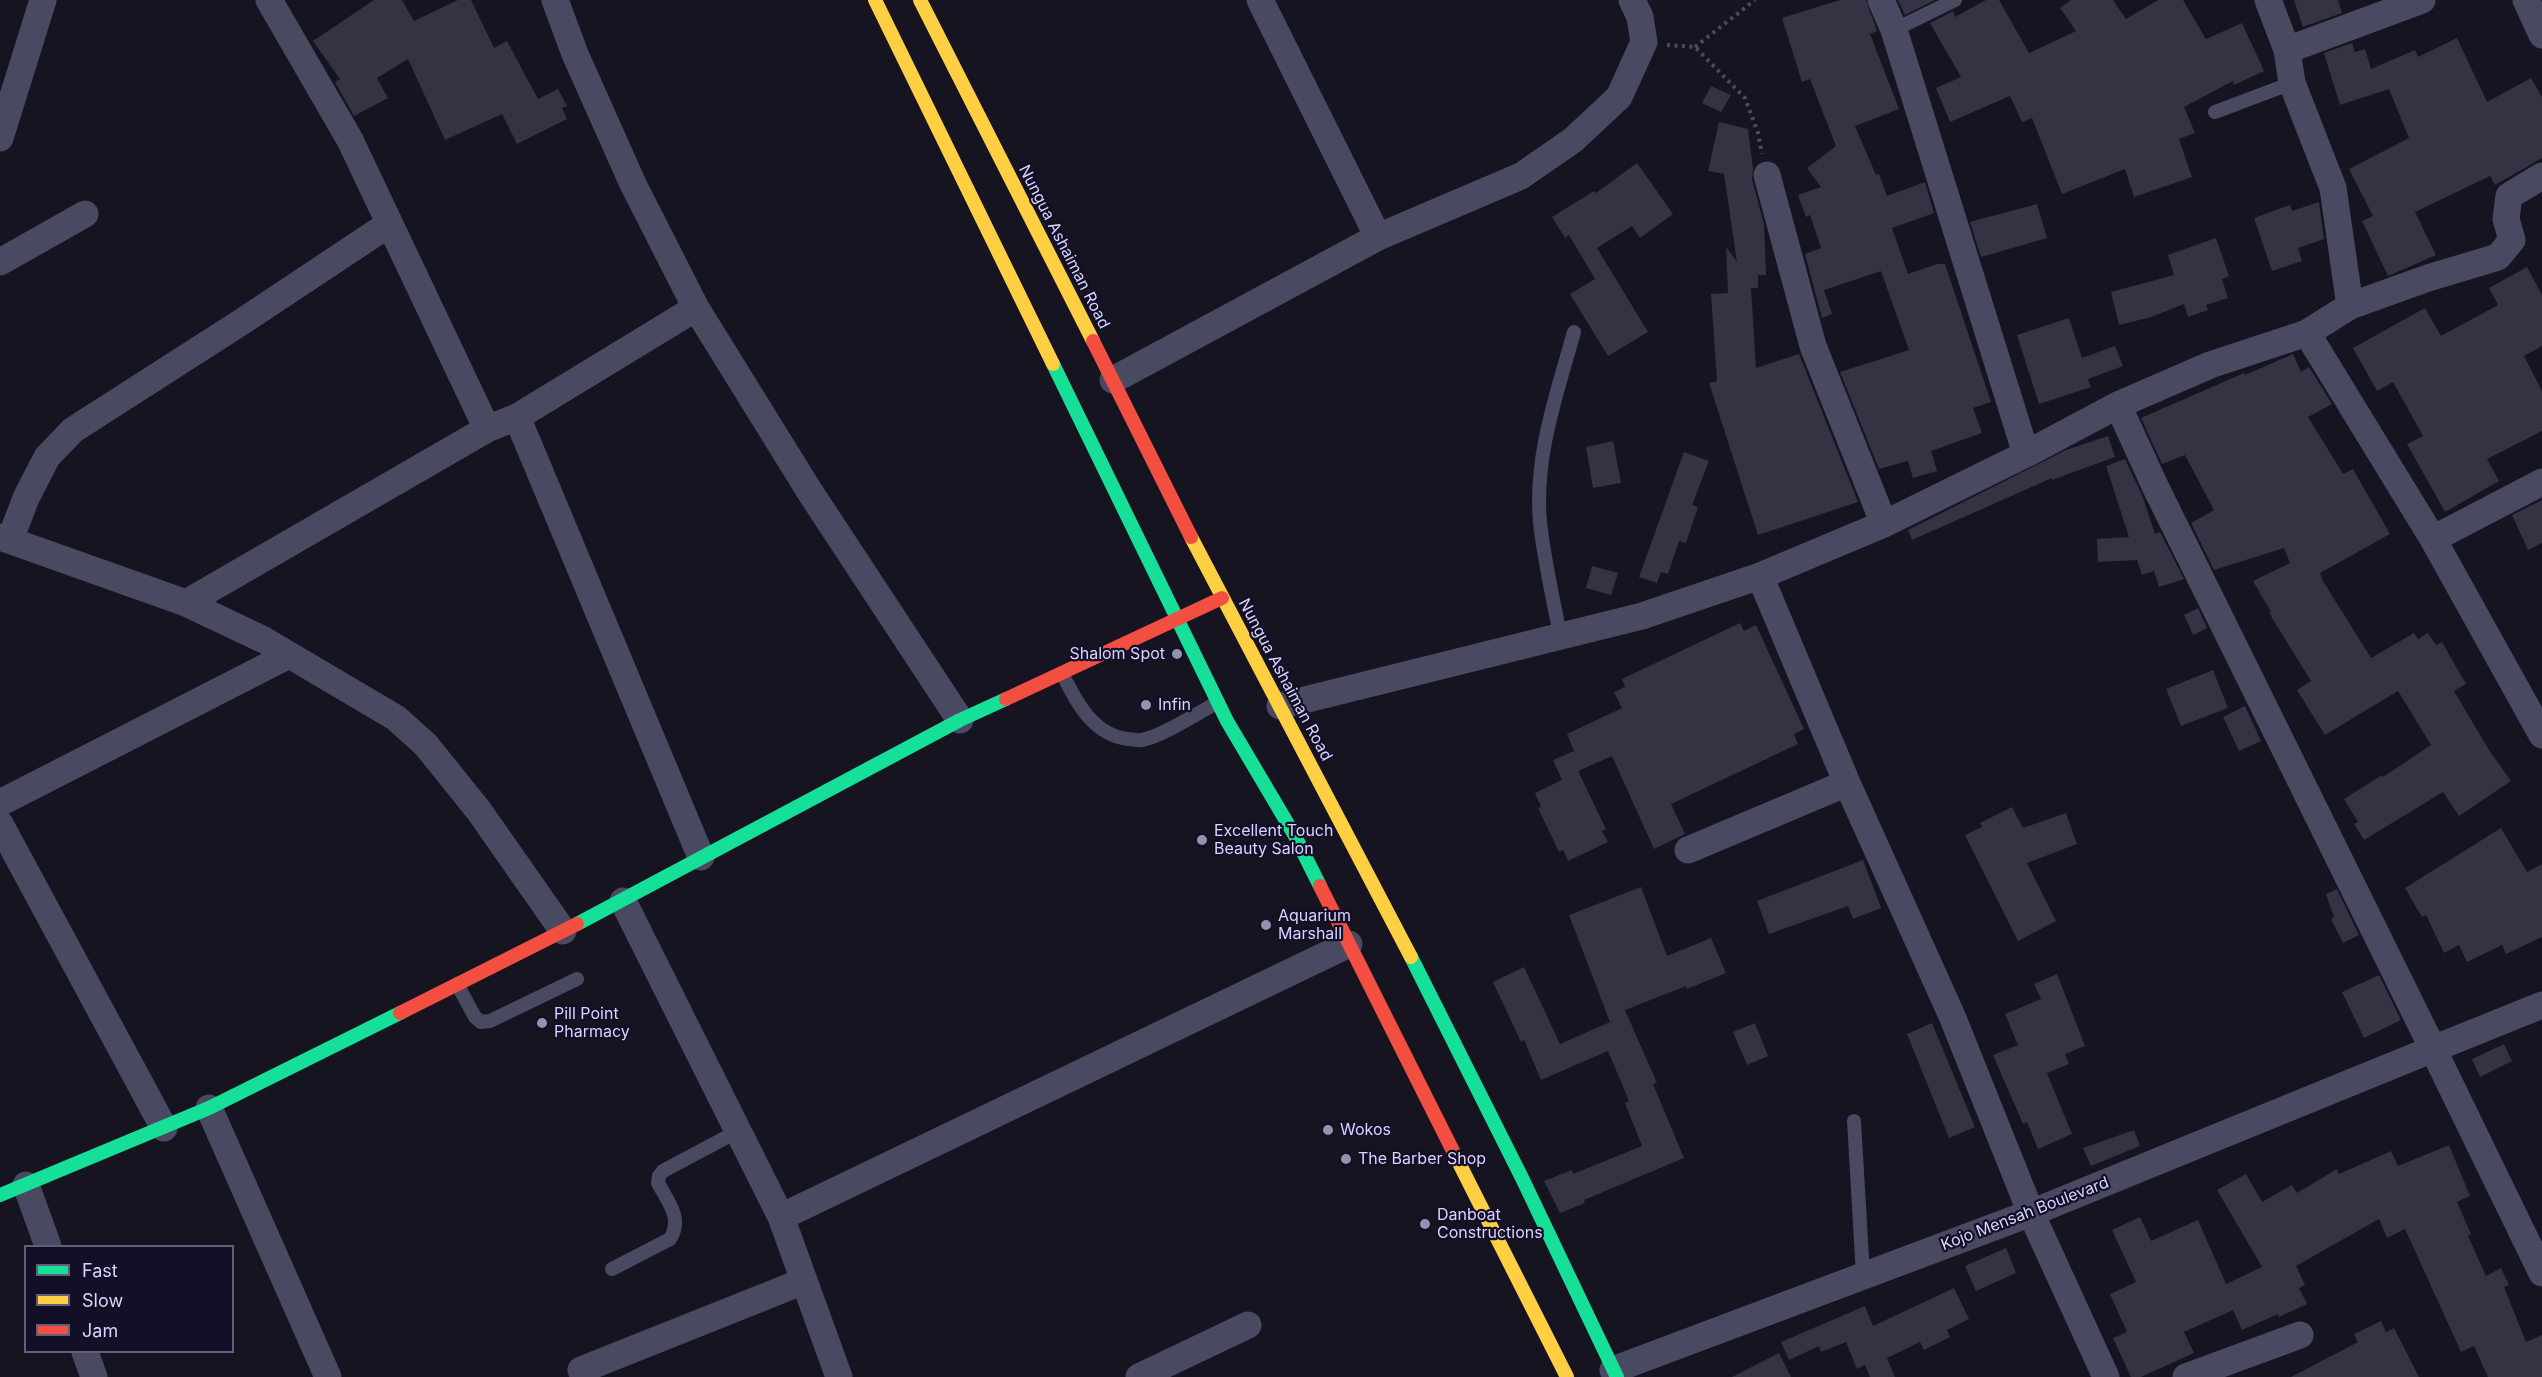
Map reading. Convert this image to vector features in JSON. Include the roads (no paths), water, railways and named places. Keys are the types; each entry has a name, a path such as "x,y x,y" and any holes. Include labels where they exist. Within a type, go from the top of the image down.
{"main road":[{"path":"875,0 1177,621 1218,702 1295,836 1567,1377"},
{"name":"Nungua Ashaiman Road","path":"920,0 1222,598 1393,921 1522,1178 1615,1374"},
{"path":"0,1195 209,1108 623,901 701,857 960,720 1177,621 1222,598"}],"street":[{"path":"0,138 43,0"},
{"path":"269,0 350,140 487,429"},
{"path":"555,0 575,54 633,184 696,308 810,492 960,720"},
{"path":"1260,0 1378,237"},
{"path":"1881,0 1894,30 2026,454"},
{"path":"2268,0 2287,50 2292,82 2333,188 2350,306"},
{"path":"2287,50 2422,0"},
{"path":"2526,0 2542,35"},
{"path":"1113,380 1378,237 1521,176 1573,140 1619,97 1644,42 1639,6"},
{"path":"1767,175 1813,346 1884,524"},
{"path":"1280,706 1642,616 1760,576 1884,524 2026,454 2118,405 2210,365 2307,333 2350,306 2428,278 2498,257 2512,240 2506,219 2509,196 2542,176"},
{"path":"0,262 85,214"},
{"path":"389,224 73,430 47,457 5,538 186,603 264,640 396,718 426,745 479,811 563,931"},
{"path":"186,603 487,429 517,417 696,308"},
{"path":"2307,333 2433,539 2542,735"},
{"path":"2118,405 2155,486 2542,1273"},
{"path":"517,417 701,857"},
{"path":"2433,539 2542,482"},
{"path":"1760,576 1847,783 1952,1016 2031,1213 2106,1377"},
{"path":"0,803 289,655"},
{"path":"1688,850 1847,783"},
{"path":"0,824 164,1128"},
{"path":"623,901 781,1217 839,1377"},
{"path":"781,1217 1349,944"},
{"name":"Kojo Mensah Boulevard","path":"1615,1374 1863,1275 2031,1213 2542,1005"},
{"path":"209,1108 328,1377"},
{"path":"26,1185 48,1245"},
{"path":"581,1370 804,1281"},
{"path":"1139,1377 1248,1325"},
{"path":"2186,1377 2300,1335"},
{"path":"85,1353 94,1377"}],"lane":[{"path":"1894,30 1955,0"},
{"path":"2215,112 2292,82"},
{"path":"1560,635 1540,520 1541,467 1551,414 1574,332"},
{"path":"1062,673 1075,700 1095,725 1115,737 1142,740 1181,723 1218,702"},
{"path":"457,984 475,1017 481,1022 490,1021 577,979"},
{"path":"1854,1121 1863,1275"},
{"path":"612,1269 670,1239 675,1231 677,1221 658,1183 663,1171 738,1131"}],"place":[{"name":"Shalom Spot","path":"1177,654"},
{"name":"Infin","path":"1146,705"},
{"name":"Excellent Touch Beauty Salon","path":"1202,840"},
{"name":"Aquarium Marshall","path":"1266,925"},
{"name":"Pill Point Pharmacy","path":"542,1023"},
{"name":"Wokos","path":"1328,1130"},
{"name":"The Barber Shop","path":"1346,1159"},
{"name":"Danboat Constructions","path":"1425,1224"}]}
